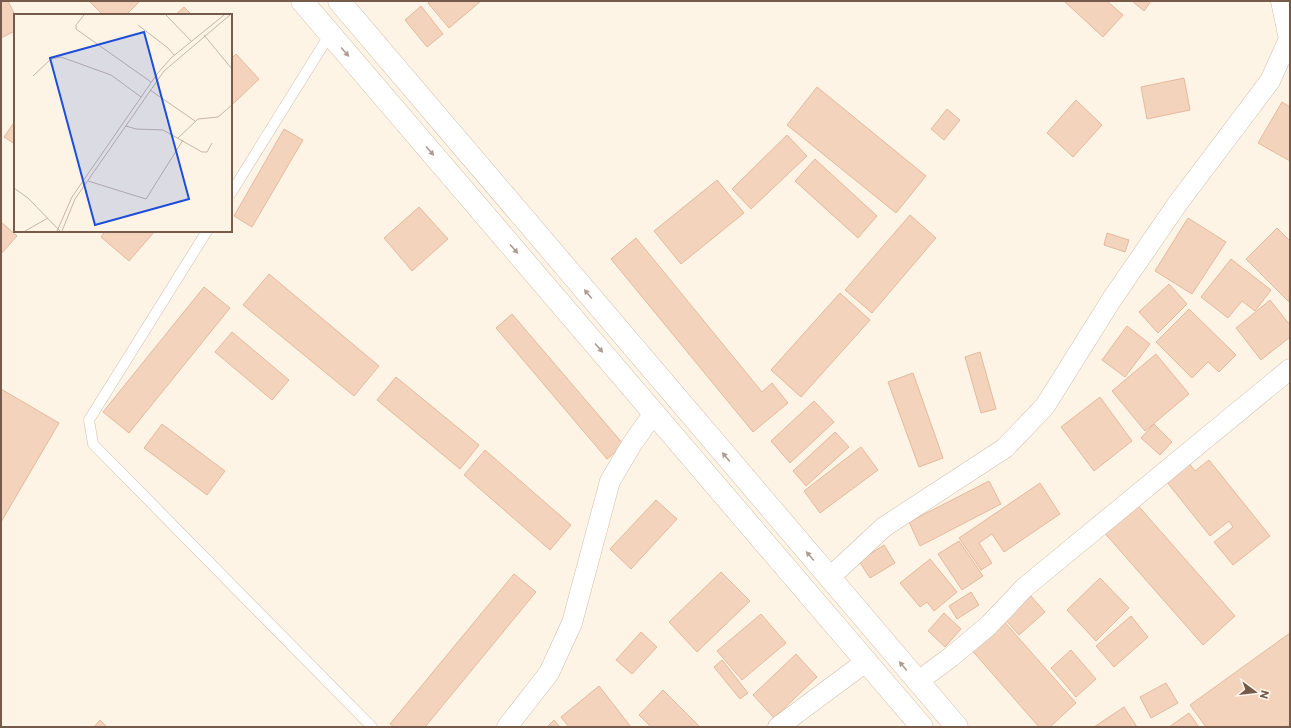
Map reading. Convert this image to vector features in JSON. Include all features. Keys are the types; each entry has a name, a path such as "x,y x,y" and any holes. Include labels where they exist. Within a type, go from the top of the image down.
{"main road":[{"path":"302,1 922,727"},
{"path":"339,1 917,682 957,727"}],"street":[{"path":"829,578 884,527 1005,448 1045,406 1112,299 1178,203 1270,81 1289,39 1281,1"},
{"path":"917,682 951,657 990,625 1024,588 1290,369"},
{"path":"507,727 550,673 572,623 610,480 632,444 654,413"},
{"path":"778,727 867,661"}],"lane":[{"path":"232,191 330,34"},
{"path":"206,232 89,420 93,444 372,727"}],"building":[{"path":"1,1 8,1 14,14 14,32 1,38"},
{"path":"89,1 140,1 127,14 102,14"},
{"path":"430,1 481,1 449,28 428,3"},
{"path":"1064,1 1107,1 1123,15 1103,37"},
{"path":"1132,1 1151,1 1144,11"},
{"path":"421,6 443,34 427,47 405,20"},
{"path":"184,7 191,14 176,14"},
{"path":"236,54 259,79 232,105 232,58"},
{"path":"1184,78 1190,110 1147,119 1141,87"},
{"path":"817,87 926,176 896,213 787,125"},
{"path":"1076,100 1102,125 1073,157 1047,133"},
{"path":"1282,102 1290,107 1290,161 1258,143"},
{"path":"947,109 960,120 944,140 931,129"},
{"path":"14,122 14,143 4,137"},
{"path":"284,129 303,140 252,227 234,216"},
{"path":"787,135 807,156 751,209 732,189"},
{"path":"815,159 877,216 858,238 795,181"},
{"path":"717,180 744,213 681,264 654,231"},
{"path":"419,207 448,239 412,271 384,238"},
{"path":"910,215 936,238 872,313 845,290"},
{"path":"1188,218 1226,242 1192,294 1155,271"},
{"path":"1,222 17,236 1,254"},
{"path":"1277,228 1290,241 1289,302 1246,259"},
{"path":"104,232 154,232 129,261 101,237"},
{"path":"1107,233 1129,240 1125,252 1104,245"},
{"path":"636,238 762,392 772,383 788,403 753,432 611,259"},
{"path":"1231,259 1271,290 1255,311 1242,301 1228,318 1201,297"},
{"path":"269,274 379,366 354,396 243,305"},
{"path":"1169,284 1187,304 1158,333 1139,312"},
{"path":"204,287 230,308 129,433 103,412"},
{"path":"840,293 870,320 801,397 771,370"},
{"path":"1270,300 1290,325 1290,337 1261,360 1236,328"},
{"path":"1189,309 1236,355 1219,372 1208,362 1192,378 1156,342"},
{"path":"512,314 624,445 607,459 496,328"},
{"path":"1127,326 1150,344 1125,377 1102,360"},
{"path":"232,332 289,380 272,400 215,352"},
{"path":"980,352 996,409 981,413 965,357"},
{"path":"1156,354 1189,394 1145,431 1112,391"},
{"path":"913,373 943,458 919,467 888,382"},
{"path":"396,377 479,445 460,469 377,400"},
{"path":"1,389 59,423 1,522"},
{"path":"1100,397 1132,441 1094,471 1061,427"},
{"path":"814,401 834,422 790,463 771,441"},
{"path":"162,424 225,471 207,495 144,448"},
{"path":"1154,424 1172,442 1160,455 1141,438"},
{"path":"835,432 849,447 806,486 793,471"},
{"path":"861,447 878,470 820,513 804,491"},
{"path":"485,450 571,525 550,550 464,475"},
{"path":"1209,460 1270,536 1233,565 1214,542 1233,527 1229,521 1210,536 1166,481 1189,463 1195,471"},
{"path":"989,481 1001,504 920,546 909,522"},
{"path":"1040,483 1060,514 1004,552 992,534 979,543 992,563 981,570 959,538"},
{"path":"656,500 677,519 631,569 610,549"},
{"path":"1134,501 1235,616 1203,645 1102,530"},
{"path":"959,541 983,576 962,590 938,554"},
{"path":"884,545 895,563 870,578 859,561"},
{"path":"930,559 957,592 934,611 927,602 920,607 900,583"},
{"path":"721,572 750,601 697,652 669,622"},
{"path":"514,574 536,592 425,727 394,727 390,724"},
{"path":"1100,578 1129,608 1096,641 1067,610"},
{"path":"971,592 979,605 957,619 949,606"},
{"path":"1030,595 1045,612 1019,635 1004,618"},
{"path":"944,613 961,629 945,647 928,631"},
{"path":"761,614 786,643 742,680 717,651"},
{"path":"1131,616 1148,637 1114,667 1096,646"},
{"path":"1001,618 1076,703 1050,727 1039,727 969,647"},
{"path":"641,632 657,647 632,674 616,660"},
{"path":"1290,633 1290,724 1286,727 1206,727 1190,705"},
{"path":"1071,650 1096,679 1076,697 1051,668"},
{"path":"796,654 817,677 774,718 753,695"},
{"path":"722,660 748,693 740,699 714,667"},
{"path":"1166,683 1178,703 1151,718 1140,697"},
{"path":"599,686 631,727 569,727 561,717"},
{"path":"663,690 700,727 651,727 639,715"},
{"path":"1124,707 1137,727 1094,727"},
{"path":"1189,713 1199,727 1169,727"},
{"path":"100,720 107,727 94,727"},
{"path":"554,720 560,727 547,727"}]}
